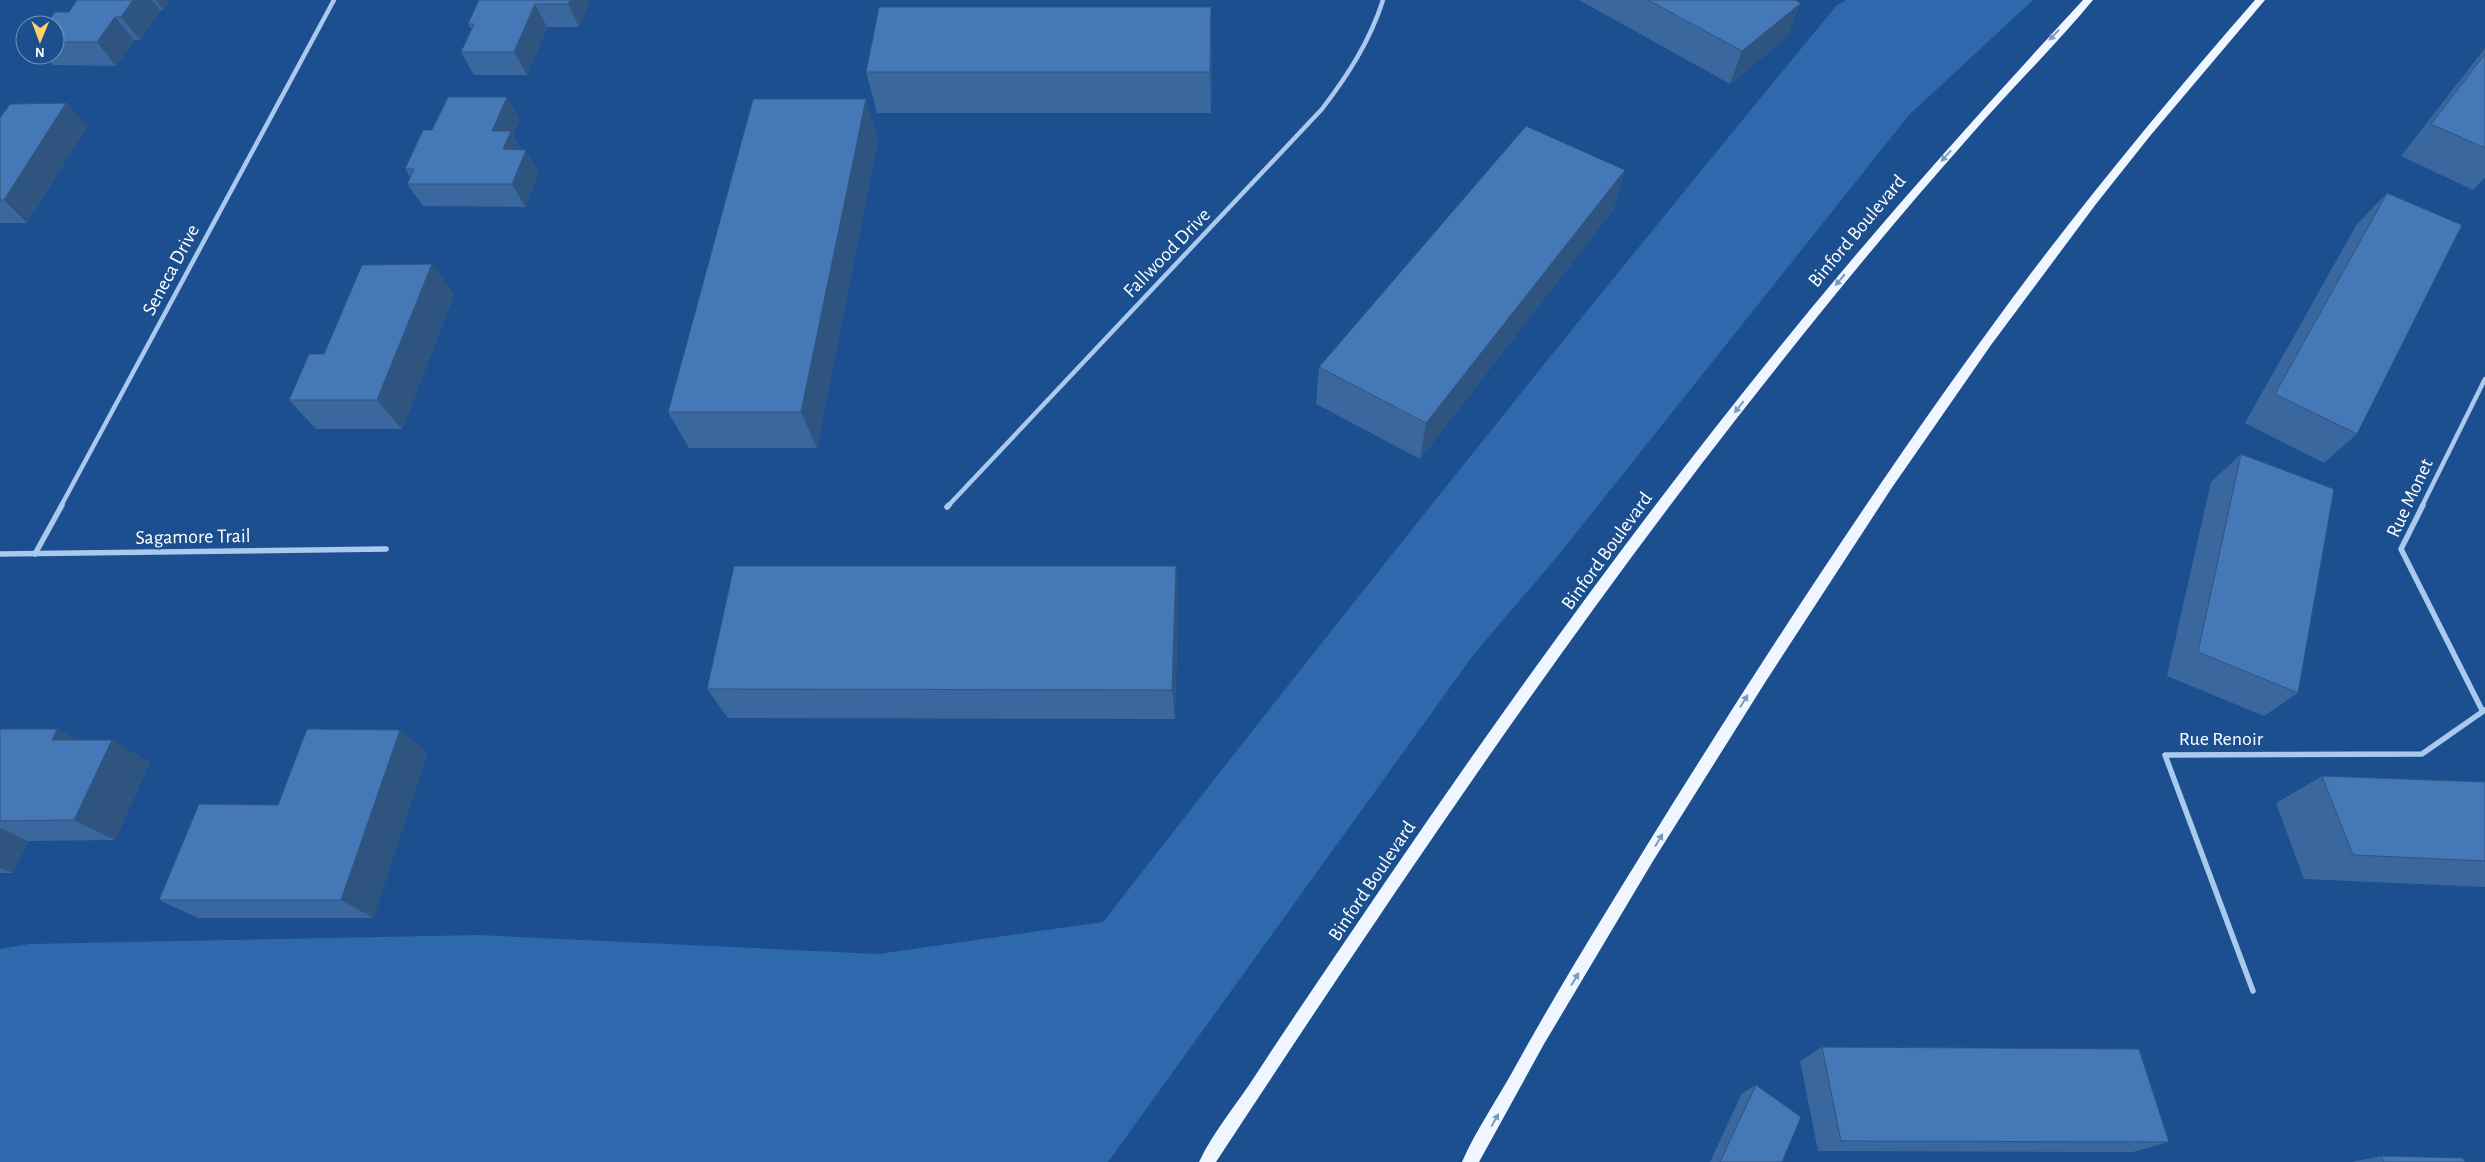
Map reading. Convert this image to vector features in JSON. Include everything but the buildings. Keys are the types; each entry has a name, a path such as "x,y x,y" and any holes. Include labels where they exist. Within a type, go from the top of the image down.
{"main road":[{"name":"Binford Boulevard","path":"1206,1162 1457,789 1706,448 1796,334 1901,208 2038,52 2088,0"},
{"path":"1470,1162 1539,1038 1700,773 1876,499 1960,378 2077,220 2210,57 2260,0"}],"street":[{"name":"Seneca Drive","path":"35,554 334,0"},
{"name":"Fallwood Drive","path":"947,507 1322,108 1346,77 1365,46 1383,0"},
{"name":"Rue Monet","path":"2484,710 2401,549 2485,378"},
{"name":"Sagamore Trail","path":"0,554 386,549"},
{"name":"Rue Renoir","path":"2253,991 2165,755 2422,754 2484,710"}],"shaded area":[{"path":"1847,0 2033,0 1909,115 1556,558 1474,654 1108,1162 0,1162 0,949 29,944 478,935 878,954 1103,922 1375,576 1559,346 1837,5"}]}
